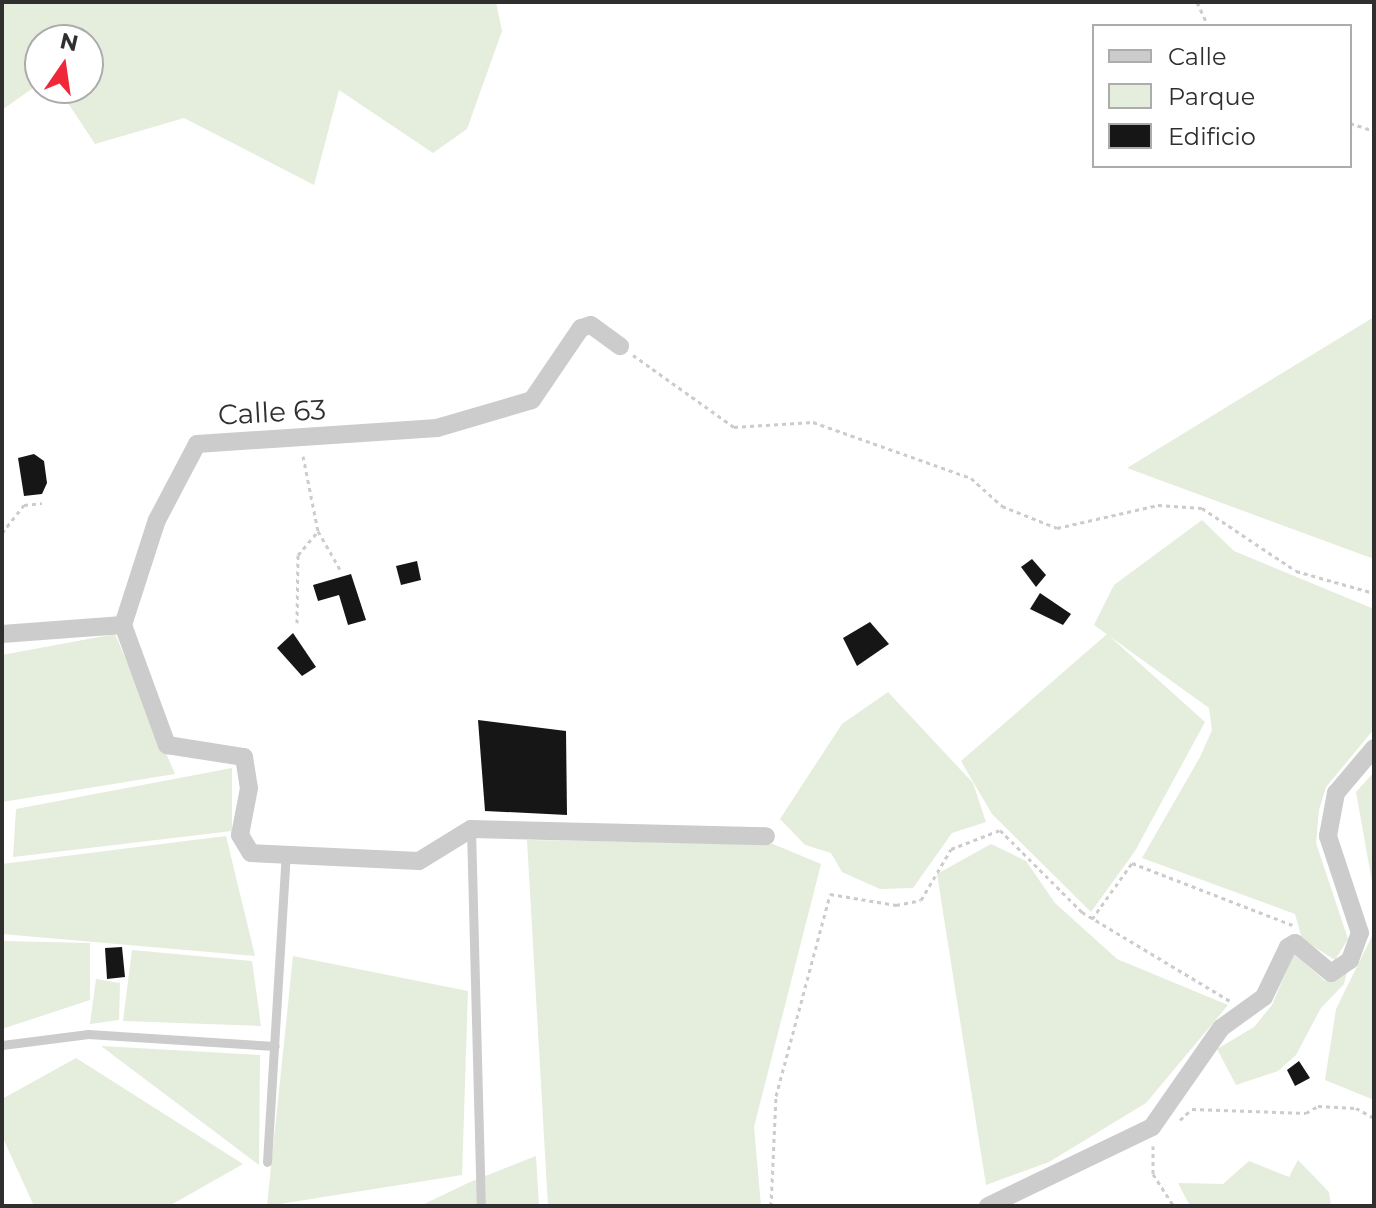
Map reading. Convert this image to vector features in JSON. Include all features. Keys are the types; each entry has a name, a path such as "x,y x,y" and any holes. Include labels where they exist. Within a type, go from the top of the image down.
{"street":[{"name":"Calle 63","path":"123,625 186,454 197,444 301,440 437,428 532,400 581,328 591,325 620,346"},
{"path":"2,634 123,625 167,745 244,757 243,851 419,861 471,829 766,836"},
{"path":"988,1206 1152,1127 1221,1028 1250,1011 1288,947 1297,945 1331,973 1350,960 1360,933 1328,836 1336,793 1374,748"}],"lane":[{"path":"471,829 481,1206"},
{"path":"267,1162 286,854"},
{"path":"2,1045 88,1034 275,1046"}],"path":[{"path":"1197,2 1207,24"},
{"path":"1352,124 1374,131"},
{"path":"620,346 734,427 813,422 971,478 1002,506 1057,528 1158,505 1202,508 1296,571 1374,593"},
{"path":"301,440 318,531 341,571"},
{"path":"2,533 24,505 42,503"},
{"path":"297,623 298,555 318,531"},
{"path":"771,1206 776,1096 830,894 896,905 921,900 951,849 1000,830 1092,919 1250,1011"},
{"path":"1092,919 1132,863 1292,920 1297,945"},
{"path":"1174,1206 1153,1174 1152,1127 1187,1118 1192,1109 1306,1113 1344,1107 1374,1118"}],"green space":[{"path":"2,2 496,2 502,31 467,129 433,153 339,90 314,185 184,118 95,144 69,104 104,104 104,24 24,24 24,94 2,110"},
{"path":"1374,317 1374,559 1127,468"},
{"path":"1202,520 1234,551 1374,609 1374,729 1326,787 1319,810 1316,843 1348,939 1335,960 1302,939 1295,914 1142,858 1200,757 1212,730 1209,708 1094,625 1114,585"},
{"path":"115,634 175,774 2,802 2,655"},
{"path":"1107,634 1205,722 1135,851 1091,912 992,814 961,761"},
{"path":"888,692 973,783 986,822 952,833 913,888 880,889 842,872 831,853 805,845 780,819 842,724"},
{"path":"232,768 232,831 13,857 16,809"},
{"path":"1374,772 1374,893 1356,792"},
{"path":"226,836 255,956 2,934 2,864"},
{"path":"527,840 773,844 821,864 754,1127 761,1206 548,1206"},
{"path":"991,844 1026,861 1055,903 1117,959 1228,1005 1146,1103 1049,1162 986,1185 937,874"},
{"path":"1374,932 1374,1100 1325,1080 1336,1009"},
{"path":"2,941 90,943 90,1000 2,1029"},
{"path":"132,950 252,961 261,1026 123,1021"},
{"path":"1294,953 1325,981 1347,972 1344,984 1321,1008 1296,1055 1278,1071 1236,1085 1217,1049 1254,1027 1272,1005"},
{"path":"293,956 468,991 462,1175 267,1206"},
{"path":"96,979 120,983 119,1020 90,1024"},
{"path":"101,1046 260,1055 259,1165"},
{"path":"76,1058 243,1164 169,1206 34,1206 2,1136 2,1099"},
{"path":"536,1156 539,1206 420,1206 470,1182"},
{"path":"1298,1160 1329,1192 1331,1206 1190,1206 1178,1183 1223,1184 1249,1161 1289,1177"}],"building":[{"path":"34,454 44,461 47,483 42,494 24,496 18,458"},
{"path":"1032,559 1046,575 1036,587 1021,567"},
{"path":"417,561 421,580 401,585 396,566"},
{"path":"351,574 366,620 348,625 339,595 318,601 313,585"},
{"path":"1040,593 1071,614 1063,625 1030,609"},
{"path":"870,622 889,644 857,666 843,638"},
{"path":"293,633 316,667 302,676 277,648"},
{"path":"478,720 566,731 567,815 485,811"},
{"path":"122,947 125,977 107,979 105,948"},
{"path":"1299,1061 1310,1078 1295,1086 1287,1070"}]}
